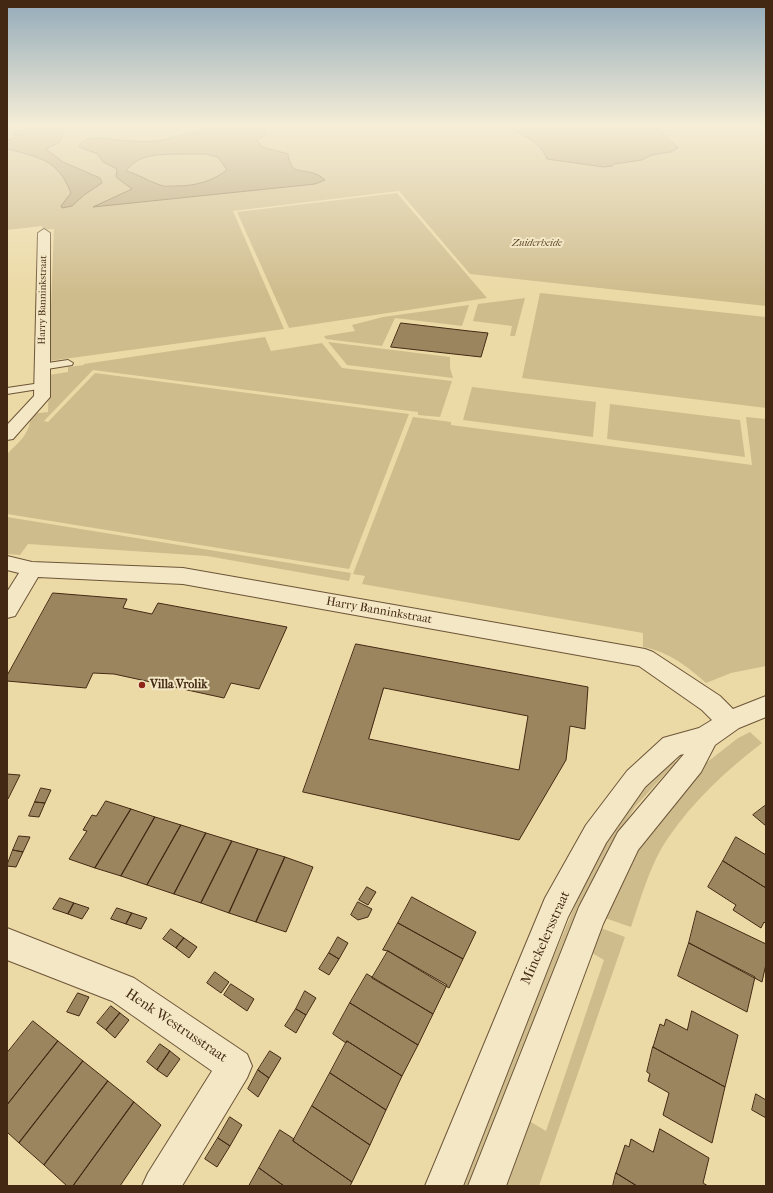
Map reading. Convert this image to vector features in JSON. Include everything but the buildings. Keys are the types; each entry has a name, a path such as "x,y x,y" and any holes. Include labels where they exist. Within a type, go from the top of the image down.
{"street":[{"name":"Harry Banninkstraat","path":"7,435 42,397 41,367 44,233"},
{"name":"Harry Banninkstraat","path":"7,563 32,569 183,576 645,658 711,703 718,729"},
{"path":"7,610 32,569"},
{"name":"Minckelersstraat","path":"444,1186 556,910 596,834 636,779 672,746 718,729 766,706"},
{"path":"487,1186 594,911 628,841 692,764 718,729"},
{"name":"Henk Westrusstraat","path":"7,944 123,989 235,1066 161,1186"}],"lane":[{"path":"41,367 68,363"},
{"path":"7,391 41,386"}],"green space":[{"name":"Zuiderheide","path":"7,182 766,182 766,306 470,274 399,191 233,211 284,329 49,361 54,229 43,230 42,226 7,230"},
{"path":"397,193 487,298 289,328 237,212"},
{"path":"540,293 766,317 766,408 522,378"},
{"path":"525,298 515,336 510,336 512,326 473,321 478,304"},
{"path":"469,305 462,326 395,318 382,346 326,339 324,336 355,331 352,325 383,317"},
{"path":"265,337 271,351 322,343 342,368 452,381 440,417 418,415 418,412 93,370 44,421 48,422 95,373 409,414 349,569 7,514 7,454 24,437 29,427 31,414 48,412 49,375 68,372 68,367 84,364"},
{"path":"328,342 450,357 450,368 453,378 347,365"},
{"path":"472,387 596,402 593,437 463,420"},
{"path":"610,404 740,420 745,457 607,439"},
{"path":"413,417 451,422 451,425 752,465 746,417 766,419 766,666 731,673 706,683 677,660 661,652 643,647 643,633 362,584 365,576 353,574"},
{"path":"7,517 351,573 349,581 207,556 28,544 20,555 7,554"},
{"path":"750,732 762,743 711,787 678,824 668,838 651,870 631,927 605,918 622,868 701,767 738,738"},
{"path":"672,760 676,762 635,807 608,851 561,963 474,1186 457,1186 596,856 628,805"},
{"path":"601,928 625,937 539,1186 501,1186 526,1119 546,1131 604,960 587,950"}],"shaded area":[{"path":"66,182 101,182 102,183 84,195 72,206 62,208 61,206 71,193"},
{"path":"122,182 150,182 163,186 182,186 204,182 321,182 315,184 93,207 132,189"}],"place":[{"name":"Villa Vrolik","path":"142,685"}]}
